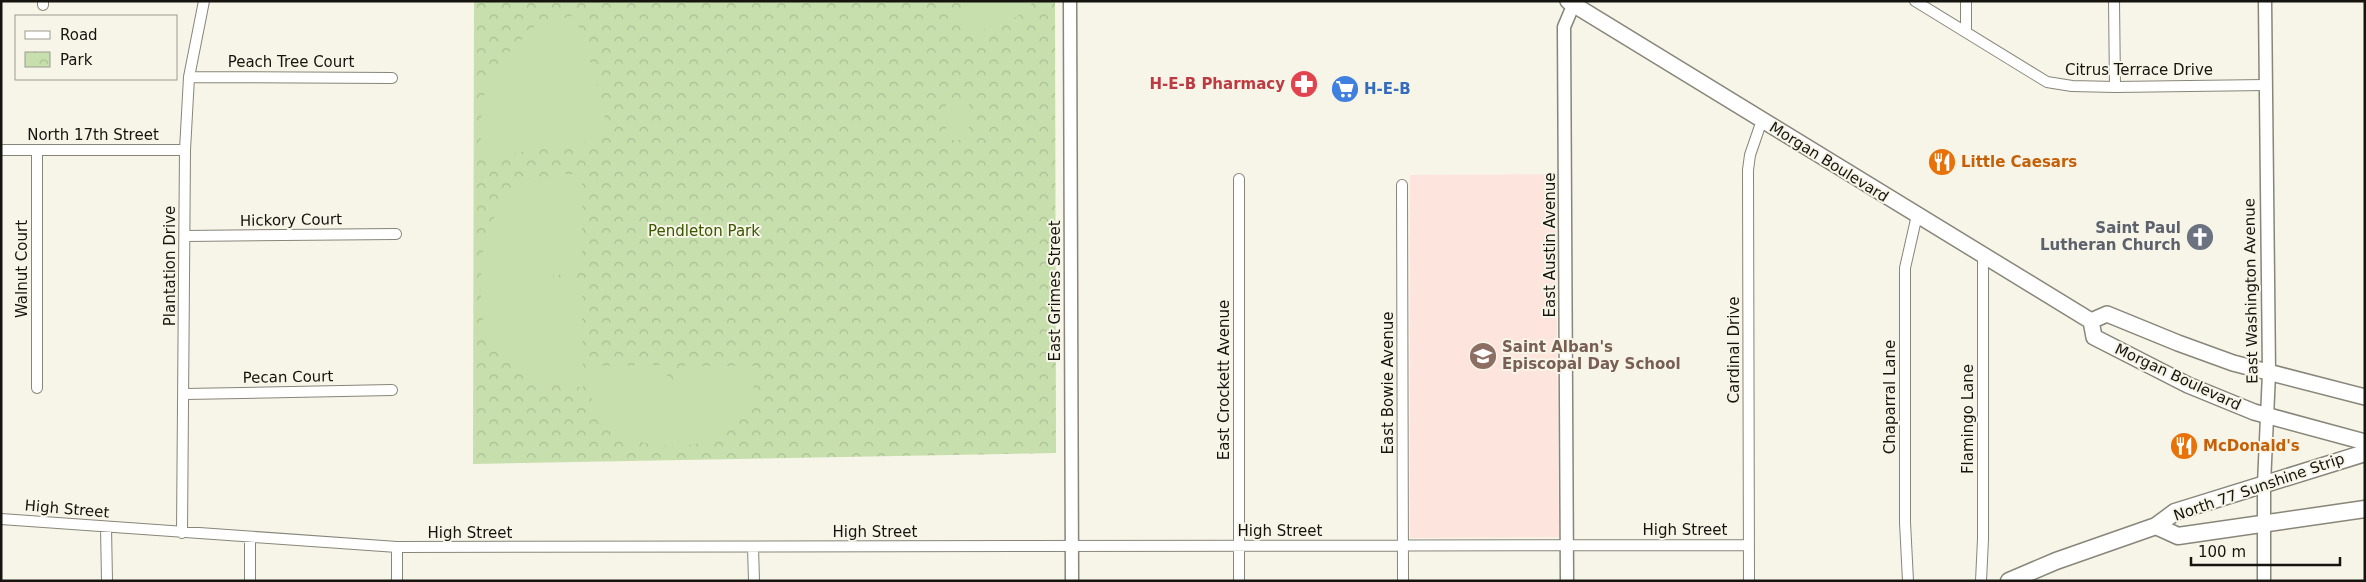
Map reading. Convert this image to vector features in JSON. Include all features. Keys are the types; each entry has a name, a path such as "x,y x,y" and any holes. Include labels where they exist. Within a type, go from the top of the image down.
{"main road":[{"name":"Morgan Boulevard","path":"1572,2 2091,321 2094,337 2188,385 2268,416 2365,442"},
{"name":"Morgan Boulevard","path":"2091,321 2107,314 2233,364 2365,397"},
{"name":"North 77 Sunshine Strip","path":"2009,581 2056,561 2156,526 2175,512 2365,453"},
{"name":"North 77 Sunshine Strip","path":"2156,526 2178,536 2365,509"}],"street":[{"name":"Plantation Drive","path":"182,533 185,150 189,77 204,1"},
{"name":"East Grimes Street","path":"1070,1 1072,581"},
{"name":"Citrus Terrace Drive","path":"1915,1 2047,82 2072,86 2115,87 2265,84"},
{"path":"1966,1 1966,31"},
{"path":"2114,1 2115,87"},
{"name":"East Washington Avenue","path":"2264,581 2264,484 2269,373 2265,1"},
{"name":"East Austin Avenue","path":"1568,581 1564,26 1572,2"},
{"name":"Peach Tree Court","path":"189,77 392,78"},
{"name":"Cardinal Drive","path":"1749,581 1748,170 1750,156 1762,120"},
{"name":"North 17th Street","path":"1,150 185,150"},
{"name":"Walnut Court","path":"37,150 37,388"},
{"name":"East Crockett Avenue","path":"1239,179 1239,581"},
{"name":"East Bowie Avenue","path":"1402,185 1403,581"},
{"name":"Chaparral Lane","path":"1908,581 1905,522 1905,268 1917,215"},
{"name":"Hickory Court","path":"185,236 396,234"},
{"name":"Flamingo Lane","path":"1981,581 1983,539 1983,256"},
{"name":"Pecan Court","path":"184,394 392,390"},
{"name":"High Street","path":"1,518 397,548 1749,545"},
{"path":"106,527 107,581"},
{"path":"250,537 250,581"},
{"path":"753,547 754,581"},
{"path":"397,548 397,581"}],"shaded area":[{"name":"Saint Alban's Episcopal Day School","path":"1555,174 1559,537 1410,538 1410,175"}],"green space":[{"name":"Pendleton Park","path":"474,1 1055,1 1056,453 473,464"},
{"path":"962,1 1034,1 1020,15 1003,24 985,30 966,31"},
{"path":"575,15 588,58 594,69 607,129 600,140 483,158 480,132 483,98 499,63 524,37 527,31 536,26"},
{"path":"946,102 969,102 969,140 946,140"},
{"path":"556,174 582,174 582,268 577,275 553,275 553,284 576,284 582,291 583,387 550,383 535,378 508,362 489,336 481,311 484,243 489,227 497,212 520,189 536,180"},
{"path":"660,365 667,373 668,395 676,395 676,372 683,366 755,366 754,385 750,402 742,416 732,427 719,436 704,442 668,446 633,440 619,434 608,426 599,415 592,401 588,366"}],"place":[{"name":"H-E-B Pharmacy","path":"1304,84"},
{"name":"H-E-B","path":"1345,89"},
{"name":"Little Caesars","path":"1942,162"},
{"name":"Saint Paul Lutheran Church","path":"2200,237"},
{"name":"Saint Alban's Episcopal Day School","path":"1483,356"},
{"name":"McDonald's","path":"2184,446"}]}
